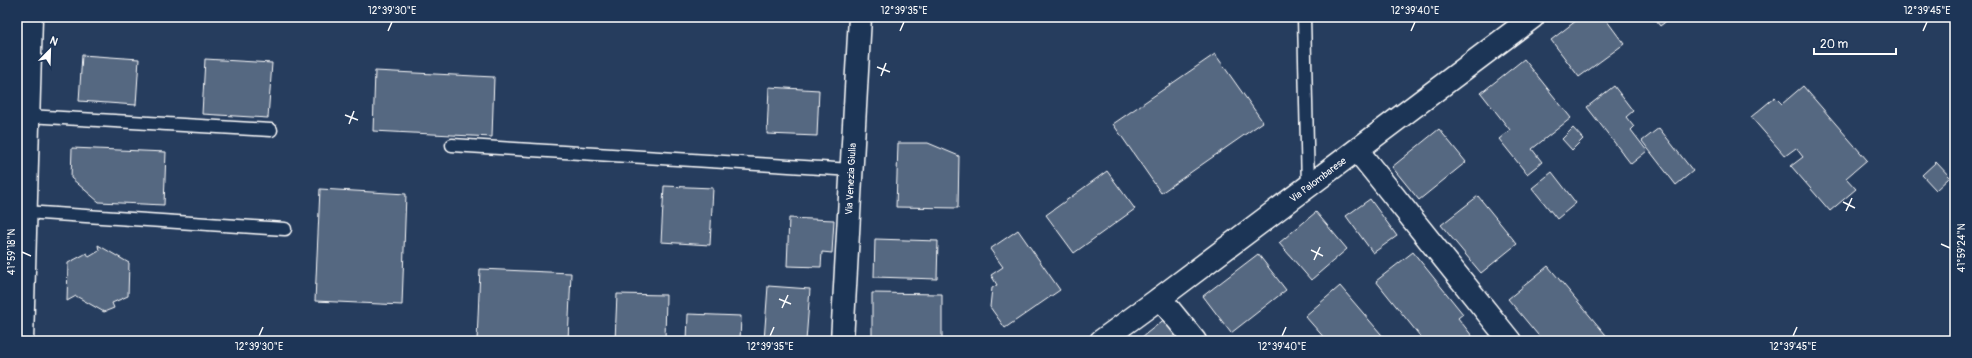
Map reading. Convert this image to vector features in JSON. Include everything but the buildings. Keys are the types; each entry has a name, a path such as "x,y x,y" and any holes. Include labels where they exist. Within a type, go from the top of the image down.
{"street":[{"path":"22,341 31,17"},
{"name":"Via Venezia Giulia","path":"842,341 860,17"},
{"name":"Via Palombarese","path":"1101,341 1533,17"},
{"path":"1357,150 1510,341"},
{"path":"1160,298 1195,341"}],"lane":[{"path":"1304,17 1308,187"},
{"path":"28,116 270,130"},
{"path":"452,145 852,170"},
{"path":"25,212 285,229"}]}
